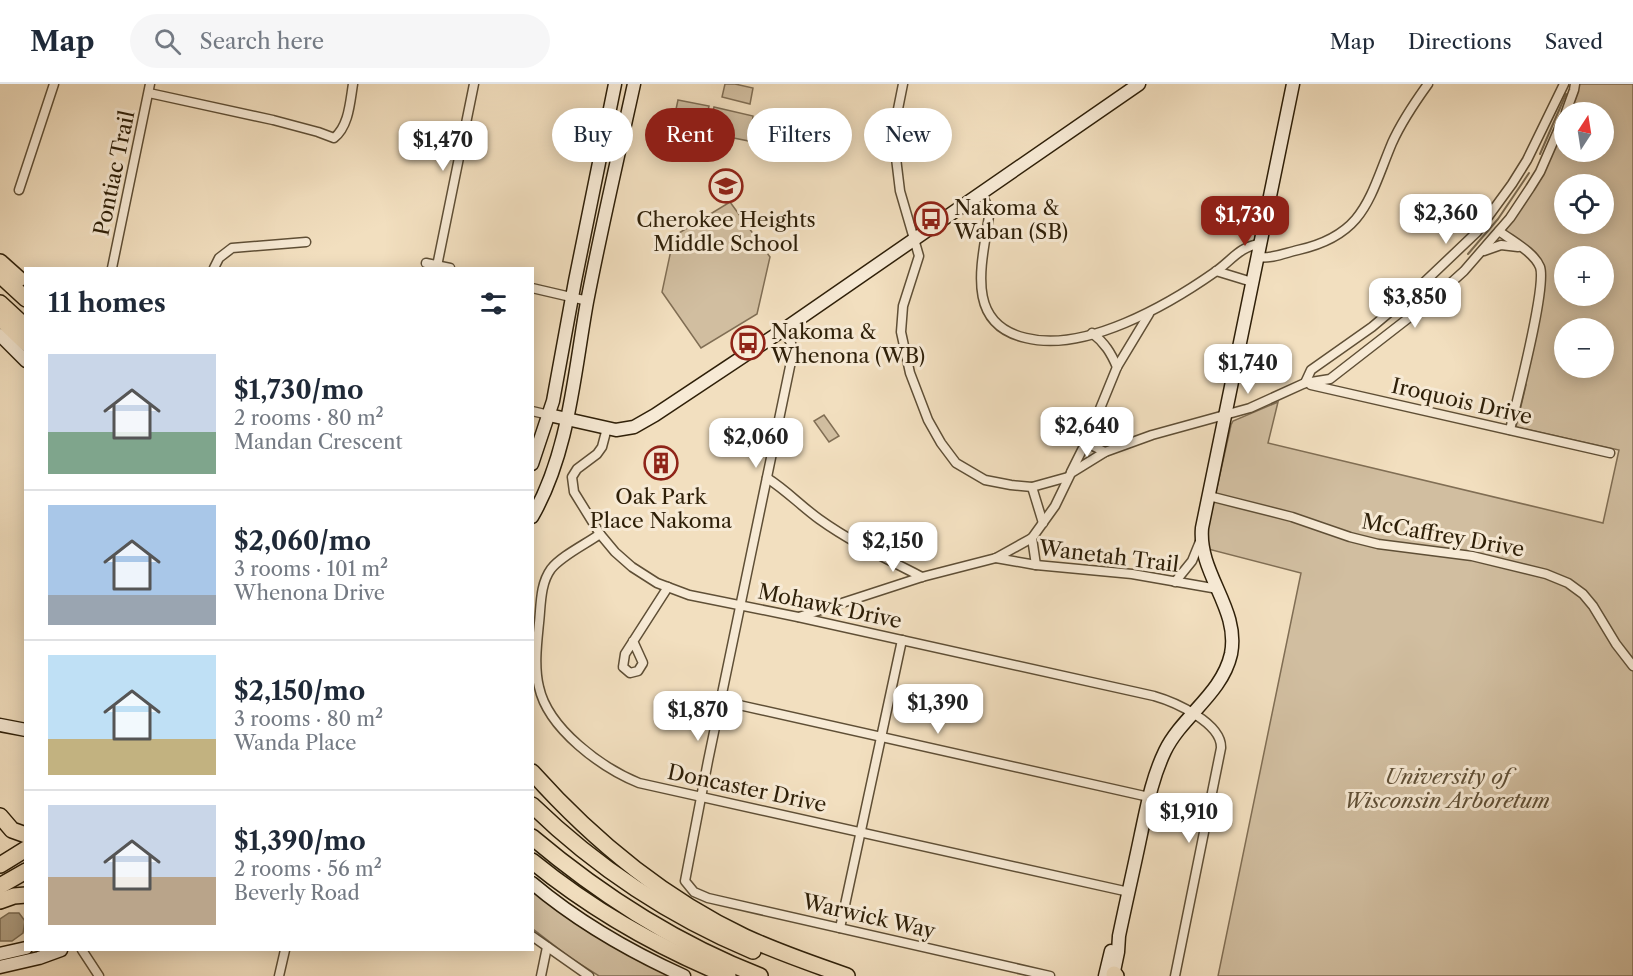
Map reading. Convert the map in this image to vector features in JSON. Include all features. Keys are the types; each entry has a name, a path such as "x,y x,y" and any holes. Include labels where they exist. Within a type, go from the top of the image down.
{"highway":[{"path":"0,262 24,283"},
{"path":"0,275 24,297"},
{"path":"0,303 24,325"},
{"path":"0,318 24,341"},
{"path":"534,774 594,836 641,873 694,909 770,948 847,976"},
{"path":"534,807 597,860 679,915 734,943 821,976"},
{"path":"0,816 12,830 24,834"},
{"path":"534,839 597,888 648,922 698,950 760,976"},
{"path":"0,865 24,850"},
{"path":"534,863 606,915 728,976"},
{"path":"0,886 24,872"},
{"path":"0,901 24,895"}],"main road":[{"path":"534,458 549,415 615,84"},
{"path":"534,513 552,474 566,419 588,301 634,84"},
{"path":"549,415 607,428 625,429 655,416 981,193 1126,88 1139,84"},
{"path":"1112,976 1154,779 1167,748 1219,681 1230,655 1232,629 1229,614 1205,561 1201,539 1293,84"},
{"path":"0,335 24,359"},
{"path":"0,725 24,730"},
{"path":"534,884 594,927 666,972 684,976"},
{"path":"0,954 24,948"},
{"path":"0,966 39,958 58,951"}],"street":[{"path":"19,190 54,84"},
{"path":"150,88 334,138 345,126 353,84"},
{"path":"437,266 474,84"},
{"path":"903,84 897,114 896,158 900,191 919,249 919,261 903,306 901,332 910,373 928,420 948,454 963,468 977,476 993,482 1032,487 1069,475 1106,452 1152,435 1225,416 1250,408 1305,383 1330,379 1453,283 1499,231 1540,172 1554,140"},
{"path":"1258,257 1267,258 1316,246 1350,226 1364,210 1375,189 1394,140 1428,84"},
{"path":"1305,383 1311,370 1372,327 1416,290 1477,231 1527,160 1564,84"},
{"path":"1570,102 1575,84"},
{"name":"Pontiac Trail","path":"112,267 150,88"},
{"path":"981,193 989,209 982,289 988,315 1008,333 1045,342 1092,333 1149,314 1216,271 1240,250 1249,245 1260,244"},
{"path":"1499,231 1537,261 1542,276 1510,430"},
{"path":"214,267 219,258 232,248 306,242"},
{"path":"1480,253 1501,245 1520,247"},
{"path":"426,263 444,267"},
{"path":"1216,271 1252,282"},
{"path":"534,288 588,301"},
{"path":"798,617 921,577 996,558 1032,538 1055,506 1088,438 1117,368 1149,314"},
{"path":"701,796 793,352 791,343 783,330"},
{"path":"1092,333 1112,354 1117,368"},
{"name":"Iroquois Drive","path":"1305,383 1610,453"},
{"path":"534,411 549,415"},
{"name":"Mohawk Drive","path":"607,428 603,446 597,454 577,469 572,477 574,492 600,534 632,567 657,583 689,595 1154,696 1177,704 1216,731 1222,740 1221,748 1175,976"},
{"path":"1088,438 1095,447 1106,452"},
{"path":"768,478 825,523 921,577"},
{"path":"1032,487 1038,500 1043,523"},
{"name":"McCaffrey Drive","path":"1209,496 1292,517 1369,542 1472,555 1546,574 1568,583 1583,594 1633,666"},
{"name":"Doncaster Drive","path":"600,534 557,563 544,584 537,671 538,687 545,707 558,723 592,757 617,774 639,783 1129,892"},
{"path":"1032,538 1036,565"},
{"path":"1176,582 1192,561 1201,539"},
{"name":"Wanetah Trail","path":"996,558 1036,565 1107,571 1218,589"},
{"path":"633,641 668,587"},
{"path":"840,928 902,640"},
{"path":"721,701 1149,797"},
{"name":"Warwick Way","path":"701,796 685,881 694,892 708,898 1050,976"},
{"path":"534,938 589,976"},
{"path":"534,943 545,946"},
{"path":"541,976 545,946"},
{"path":"83,951 99,976"},
{"path":"279,976 285,951"}],"green space":[{"path":"725,84 753,88 750,104 722,97"},
{"name":"University of Wisconsin Arboretum","path":"1575,84 1633,84 1633,976 1218,976 1301,573 1208,549 1208,528 1233,421 1278,402 1268,443 1603,523 1619,450 1516,427 1526,385 1523,372 1539,297 1537,261 1499,231 1530,188 1554,138 1554,162 1614,162 1614,102 1569,102"},
{"path":"678,100 709,106 709,108 676,108"},
{"path":"735,112 747,115 747,141 735,138"},
{"path":"730,202 770,257 757,314 701,348 662,292 674,236"},
{"path":"824,415 839,436 829,442 814,421"},
{"path":"534,892 674,976 599,976 534,930"}],"shaded area":[{"path":"9,913 19,913 24,920 23,933 12,941 0,941 0,919"}],"waterway":[{"path":"1540,154 1566,94"},
{"path":"1468,254 1498,219 1529,173"}],"place":[{"name":"Cherokee Heights Middle School","path":"726,186"},
{"name":"Nakoma & Waban (SB)","path":"931,219"},
{"name":"Nakoma & Whenona (WB)","path":"748,343"},
{"name":"Oak Park Place Nakoma","path":"661,463"}]}
